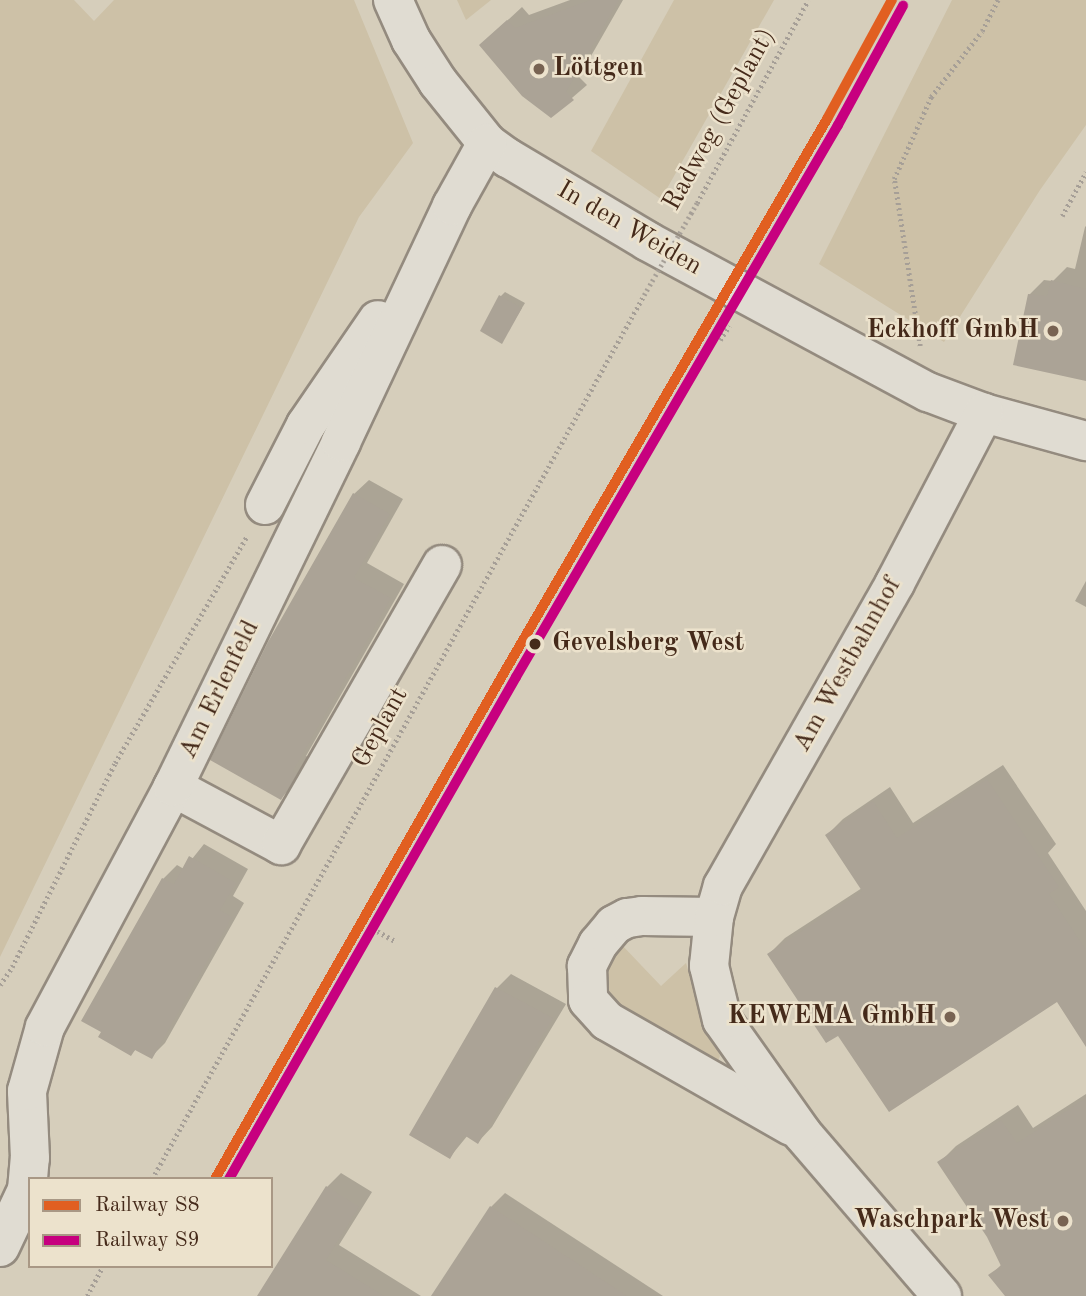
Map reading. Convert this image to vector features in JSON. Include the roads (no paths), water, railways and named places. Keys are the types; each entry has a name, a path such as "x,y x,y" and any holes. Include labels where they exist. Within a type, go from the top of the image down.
{"street":[{"name":"In den Weiden","path":"393,0 411,40 438,82 487,143 647,241 928,392 984,414 1086,441"},
{"name":"Am Erlenfeld","path":"28,1177 27,1091 45,1027 173,787 409,301 452,206 487,143"},
{"path":"265,505 306,425 380,316 409,301"},
{"name":"Am Westbahnhof","path":"942,1296 802,1133 722,1020 709,966 714,918 723,886 895,583 984,414"},
{"path":"173,787 281,845 442,565"},
{"name":"Am Westbahnhof","path":"714,918 642,916 627,918 614,925 598,944 587,966 589,1000 607,1021 802,1133"},
{"name":"Am Erlenfeld","path":"0,1247 27,1190 28,1179"}],"rail line":[{"name":"S8","path":"216,1177 505,671 827,119 892,0"},
{"name":"S9","path":"230,1177 516,677 838,125 903,6"}],"place":[{"name":"Löttgen","path":"539,69"},
{"name":"Eckhoff GmbH","path":"1053,331"},
{"name":"Gevelsberg West","path":"535,644"},
{"name":"KEWEMA GmbH","path":"950,1017"},
{"name":"Waschpark West","path":"1063,1221"}]}
